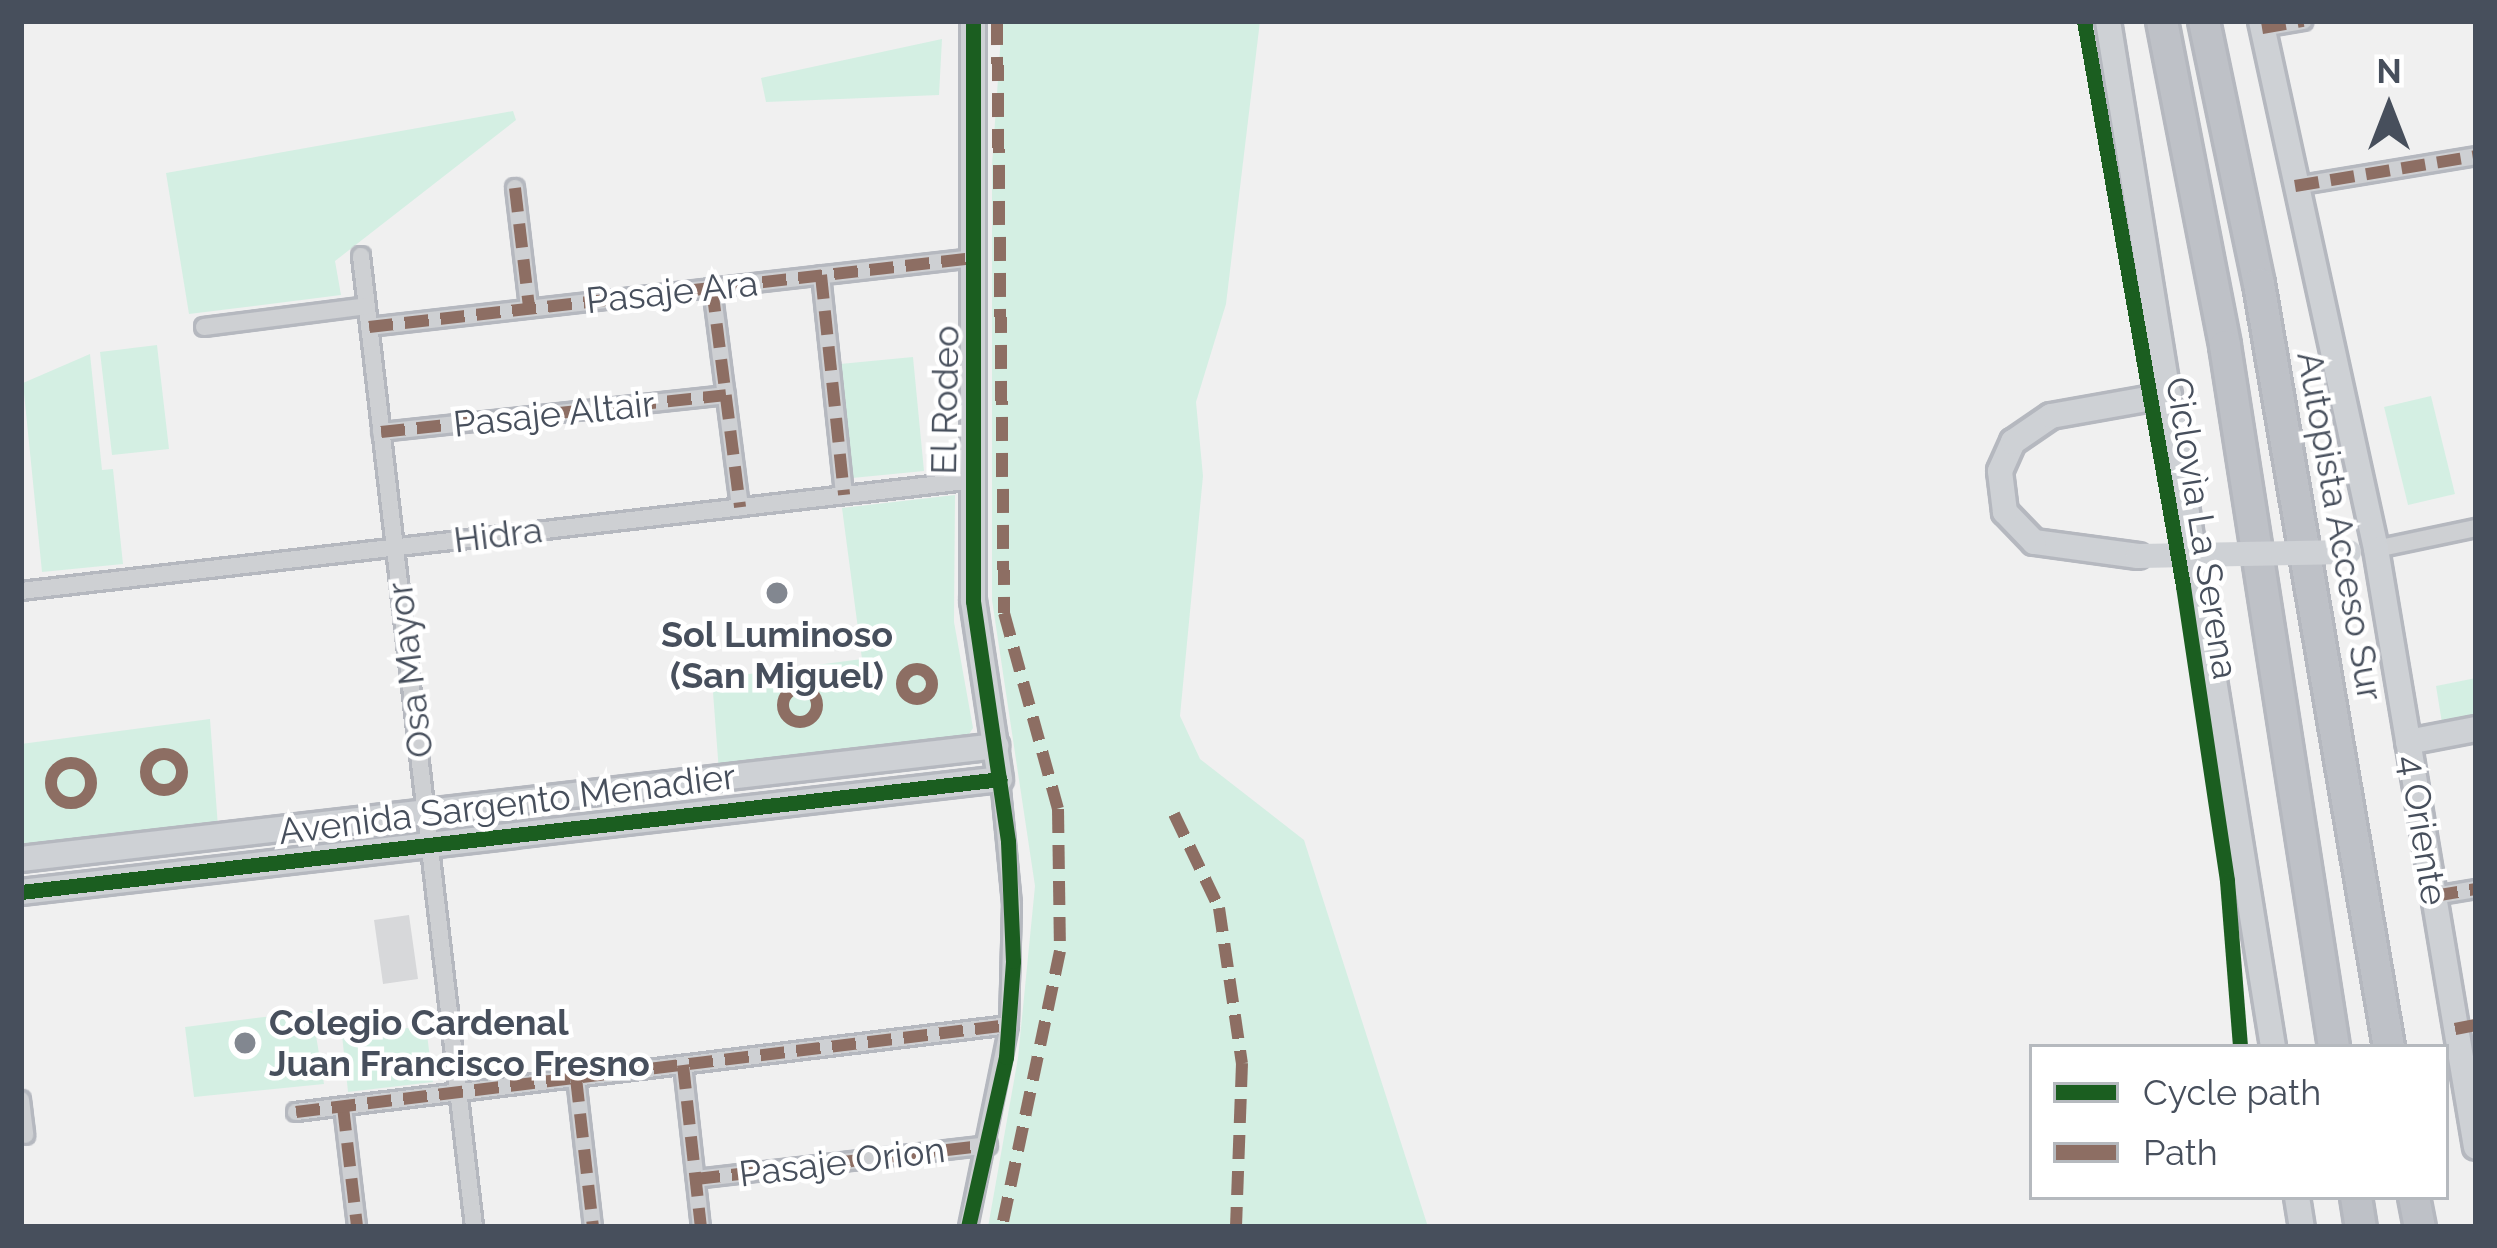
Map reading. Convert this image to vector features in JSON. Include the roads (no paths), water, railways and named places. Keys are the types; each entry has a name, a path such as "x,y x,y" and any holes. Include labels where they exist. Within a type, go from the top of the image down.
{"highway":[{"path":"2162,21 2221,324 2334,1044"},
{"name":"Autopista Acceso Sur","path":"2204,21 2259,284 2388,1044"}],"main road":[{"name":"El Rodeo","path":"974,21 974,615 1000,778"},
{"path":"2108,21 2273,1044"},
{"name":"4 Oriente","path":"2261,24 2376,549 2434,896 2466,1027 2476,1147"},
{"path":"2169,395 2051,416 2019,435 2000,471 2005,512 2034,542 2138,556 2376,549"},
{"path":"2408,742 2476,729"},
{"name":"Avenida Sargento Menadier","path":"21,859 996,746"},
{"name":"Avenida Sargento Menadier","path":"21,892 1000,778"}],"street":[{"path":"2261,24 2303,21"},
{"path":"2295,186 2476,156"},
{"path":"515,188 529,308"},
{"name":"Osa Mayor","path":"361,256 474,1227"},
{"name":"Pasaje Ara","path":"369,327 974,258"},
{"path":"821,275 844,495"},
{"path":"712,288 740,507"},
{"path":"204,327 367,306"},
{"name":"Pasaje Altair","path":"382,432 726,395"},
{"name":"Hidra","path":"21,590 975,480"},
{"path":"2376,549 2476,529"},
{"path":"968,1227 1009,1025 1012,904 1000,778"},
{"path":"2434,896 2476,889"},
{"path":"296,1112 1009,1025"},
{"path":"683,1065 701,1227"},
{"path":"576,1078 593,1227"},
{"path":"21,1100 25,1135"},
{"path":"343,1106 357,1227"},
{"name":"Pasaje Orion","path":"696,1178 988,1145"}],"place":[{"name":"Sol Luminoso (San Miguel)","path":"777,593"},
{"name":"Colegio Cardenal Juan Francisco Fresno","path":"245,1043"}]}
